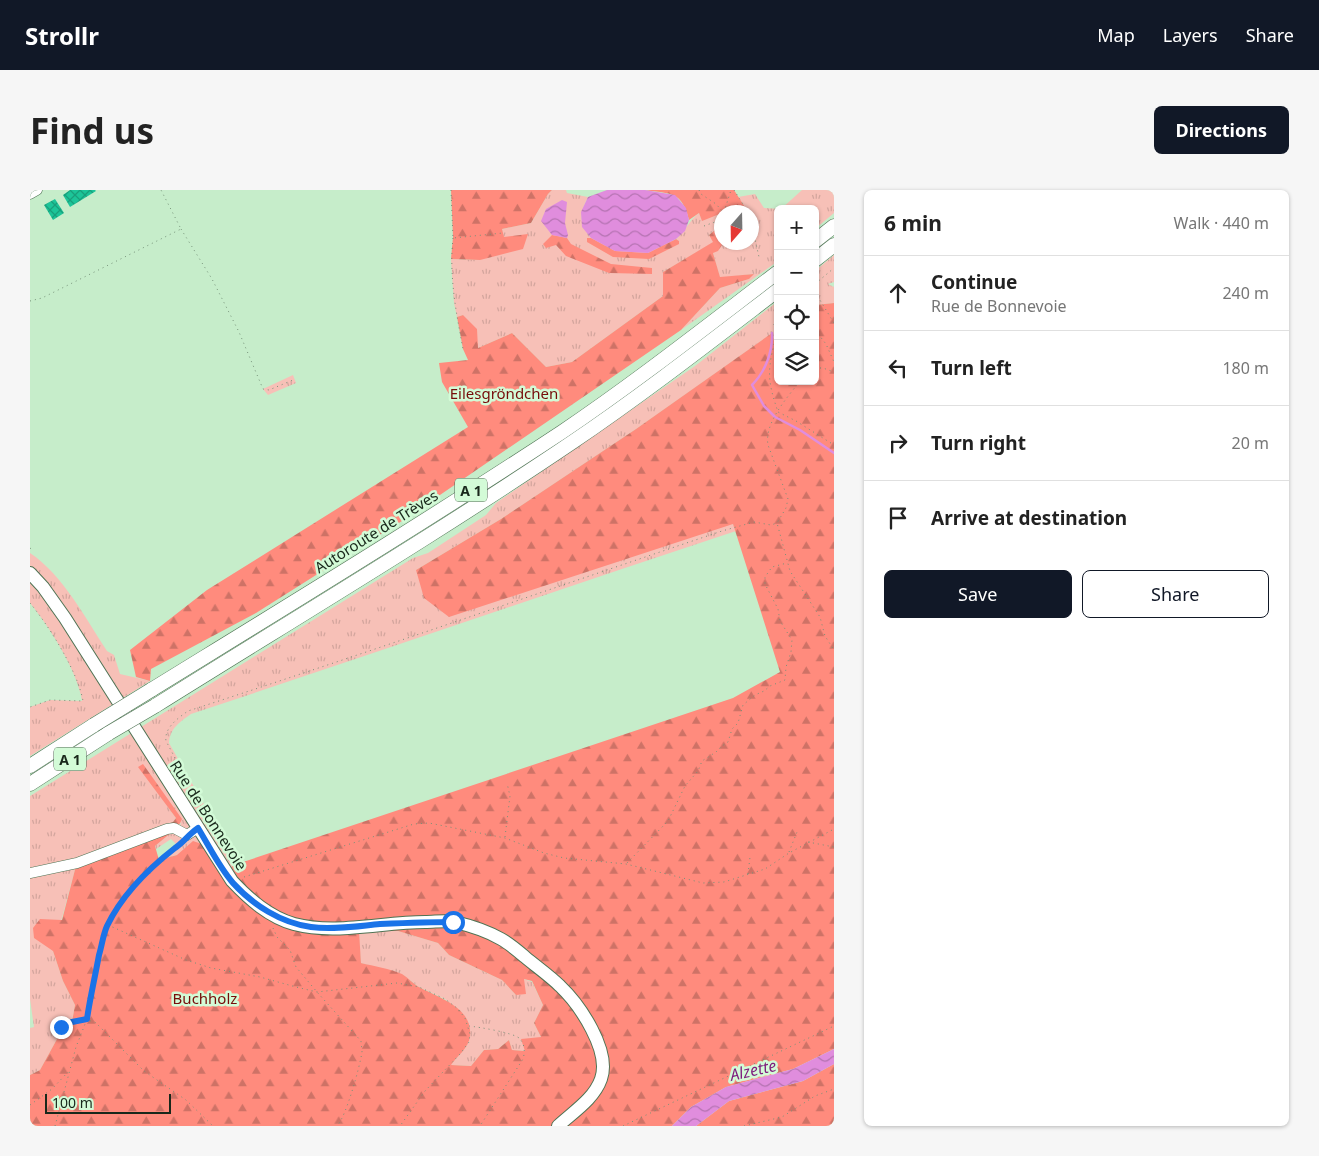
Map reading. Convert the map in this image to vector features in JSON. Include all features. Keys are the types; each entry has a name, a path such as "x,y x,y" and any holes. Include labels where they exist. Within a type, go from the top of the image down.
{"highway":[{"path":"819,238 834,226"},
{"path":"819,257 834,245"},
{"name":"Autoroute de Trèves","path":"30,766 433,515 563,431 774,275"},
{"name":"Autoroute de Trèves","path":"30,784 440,528 571,443 633,400 774,293"}],"main road":[{"name":"Rue de Bonnevoie","path":"30,573 43,587 65,618 192,832 232,882 258,906 292,923 312,928 412,922 453,922 478,928 503,940 560,986 575,1003 597,1041 603,1061 601,1078 594,1092 558,1126"}],"street":[{"path":"30,194 37,190"},
{"path":"30,874 77,863 167,828 192,832"}],"path":[{"path":"161,190 181,229 212,279 239,332 263,389 269,390 293,380"},
{"path":"451,190 453,238 451,259 454,303 464,349"},
{"path":"699,190 701,194 717,205"},
{"path":"727,205 732,190"},
{"path":"732,190 743,205"},
{"path":"704,226 714,222"},
{"path":"30,301 42,298 181,229"},
{"path":"453,238 503,233"},
{"path":"757,250 759,257"},
{"path":"819,281 834,268"},
{"path":"817,295 834,323"},
{"path":"819,335 826,344 834,362"},
{"path":"776,340 770,366 771,388 778,412 834,445"},
{"path":"829,351 834,350"},
{"path":"819,368 834,372"},
{"path":"797,385 782,403 766,436 788,499 786,508 777,523 790,571 820,617 825,636 834,650"},
{"path":"216,835 166,741 167,732 188,711 348,659 425,631 722,531 754,522 777,523"},
{"path":"30,548 34,551"},
{"path":"626,864 668,822 685,786 698,771 702,761 728,742 732,729 738,723 743,705 770,686 785,680 792,640 780,621 778,609 765,584 765,577 772,567 788,564"},
{"path":"30,603 41,616 76,676 82,701 50,700 30,707"},
{"path":"505,838 510,796 507,783"},
{"path":"232,882 414,824 428,823 505,838 544,853 564,858 626,864 703,883 724,882 765,868 807,842 834,829"},
{"path":"56,1126 76,1047 87,1019 91,991 108,925 118,906 138,882 159,860 178,846 192,832"},
{"path":"789,853 797,832"},
{"path":"807,842 834,847"},
{"path":"748,875 750,856"},
{"path":"273,915 273,926 277,937 290,950 296,966 360,1040 362,1051 347,1108 341,1122 337,1126"},
{"path":"108,925 186,960 211,968 260,977 317,992 397,984 419,987 445,999 457,1008 465,1018 470,1034 469,1042 425,1091 400,1126"},
{"path":"61,1027 72,1022 87,1019 95,1022 144,1071 186,1100 213,1126"},
{"path":"468,1026 516,1036 520,1039 525,1051 523,1058 480,1126"},
{"path":"623,1126 834,1026"},
{"path":"30,1105 52,1089 69,1072"},
{"path":"744,1126 782,1117 815,1096 834,1089"},
{"path":"30,1123 33,1126"}],"green space":[{"path":"451,190 552,190 531,223 502,229 504,237 528,234 523,249 480,260 451,259 453,237"},
{"path":"552,190 566,190 567,193 588,197 582,214 582,223 591,238 587,238 679,241 676,239 699,213 702,220 714,216 714,231 709,235 714,242 663,272 663,296 572,362 546,367 512,333 478,348 463,315 457,317 454,303 451,259 480,260 503,237 502,229 531,223"},
{"path":"645,190 734,190 744,205 714,205 714,216 702,221 699,213 689,220 683,204 679,199 669,194"},
{"path":"802,190 834,190 834,213 819,226 819,205 785,205"},
{"path":"755,194 764,208 774,209 774,264 681,330 720,288 749,279 753,274 720,278 713,253 714,250 759,250 759,205 743,205 738,197"},
{"name":"Eilesgröndchen","path":"714,231 714,250 719,250 713,253 720,277 754,274 749,279 720,288 681,330 402,521 349,554 347,551 341,555 343,558 256,613 151,669 150,681 136,677 130,650 207,590 468,427 442,382 439,363 468,360 463,349 457,317 463,315 477,329 478,348 512,333 546,367 572,362 663,296 663,272 713,242 709,235"},
{"path":"552,235 567,238 571,244 611,264 652,268 652,274 609,273 566,256 556,245 546,248 543,244"},
{"path":"587,238 591,238 615,251 648,253 676,239 679,241 679,244 649,259 613,257 587,242"},
{"path":"834,255 834,282 828,284 834,287 834,303 819,305 819,268"},
{"name":"Buchholz","path":"834,303 834,1049 793,1069 726,1087 691,1107 672,1126 30,1126 30,1075 40,1070 62,1030 72,1022 75,1005 63,981 53,951 34,938 33,928 40,919 62,920 78,858 173,822 176,818 138,767 143,764 182,819 178,827 155,846 159,860 177,855 193,841 202,844 222,871 240,863 733,698 780,672 733,524 449,617 424,598 416,570 501,519 636,429 772,333 774,341 774,385 819,385 819,305","holes":["359,931 398,931 438,943 449,955 502,980 516,995 526,994 524,979 532,981 543,1005 534,1023 541,1037 521,1039 525,1051 512,1050 509,1040 498,1049 484,1050 471,1066 451,1065 469,1040 470,1026 466,1018 454,1005 418,987 402,974 361,963"]},
{"path":"774,304 774,342 771,334 636,429 501,519 416,570 733,524 736,531 191,714 183,720 171,733 169,743 221,834 240,863 222,871 177,855 159,860 178,846 171,839 156,849 155,846 181,824 139,767 176,818 173,822 76,866 53,951 63,981 75,1005 72,1022 62,1030 40,1070 30,1075 30,1028 34,1027 30,999 30,796 413,558 428,553 486,515 496,503 695,366"},
{"path":"293,375 296,383 268,395 263,389"},
{"path":"30,553 42,562 63,585 107,651 114,655 120,674 150,681 30,756 30,707 50,700 82,701 69,663 46,624 30,603"},
{"path":"358,931 398,931 438,943 449,955 502,980 516,995 524,979 532,982 543,1005 534,1023 541,1037 525,1051 512,1050 509,1040 498,1049 484,1050 471,1066 450,1065 460,1054 470,1034 465,1018 445,999 419,987 403,975 361,963"},
{"path":"834,1064 834,1126 696,1126 729,1101 803,1081"}],"water":[{"path":"607,190 645,190 675,195 686,208 689,220 685,231 676,239 648,253 615,251 591,238 582,227 581,212 588,197"},
{"path":"562,200 567,202 565,223 567,238 552,235 541,221 546,209"},
{"name":"Alzette","path":"834,1049 834,1064 803,1081 729,1101 696,1126 672,1126 691,1107 726,1087 793,1069"}],"building":[{"path":"70,190 96,191 70,207 63,195"},
{"path":"55,199 64,213 53,220 44,205"}],"waterway":[{"path":"772,333 767,361 761,374 752,385 764,406 775,417 800,430 834,453"}],"route":[{"path":"61,1027 72,1022 87,1019 91,991 105,932 118,906 159,860 178,846 187,835 198,828 232,882 258,906 292,923 312,928 333,928 412,922 453,922"}]}
